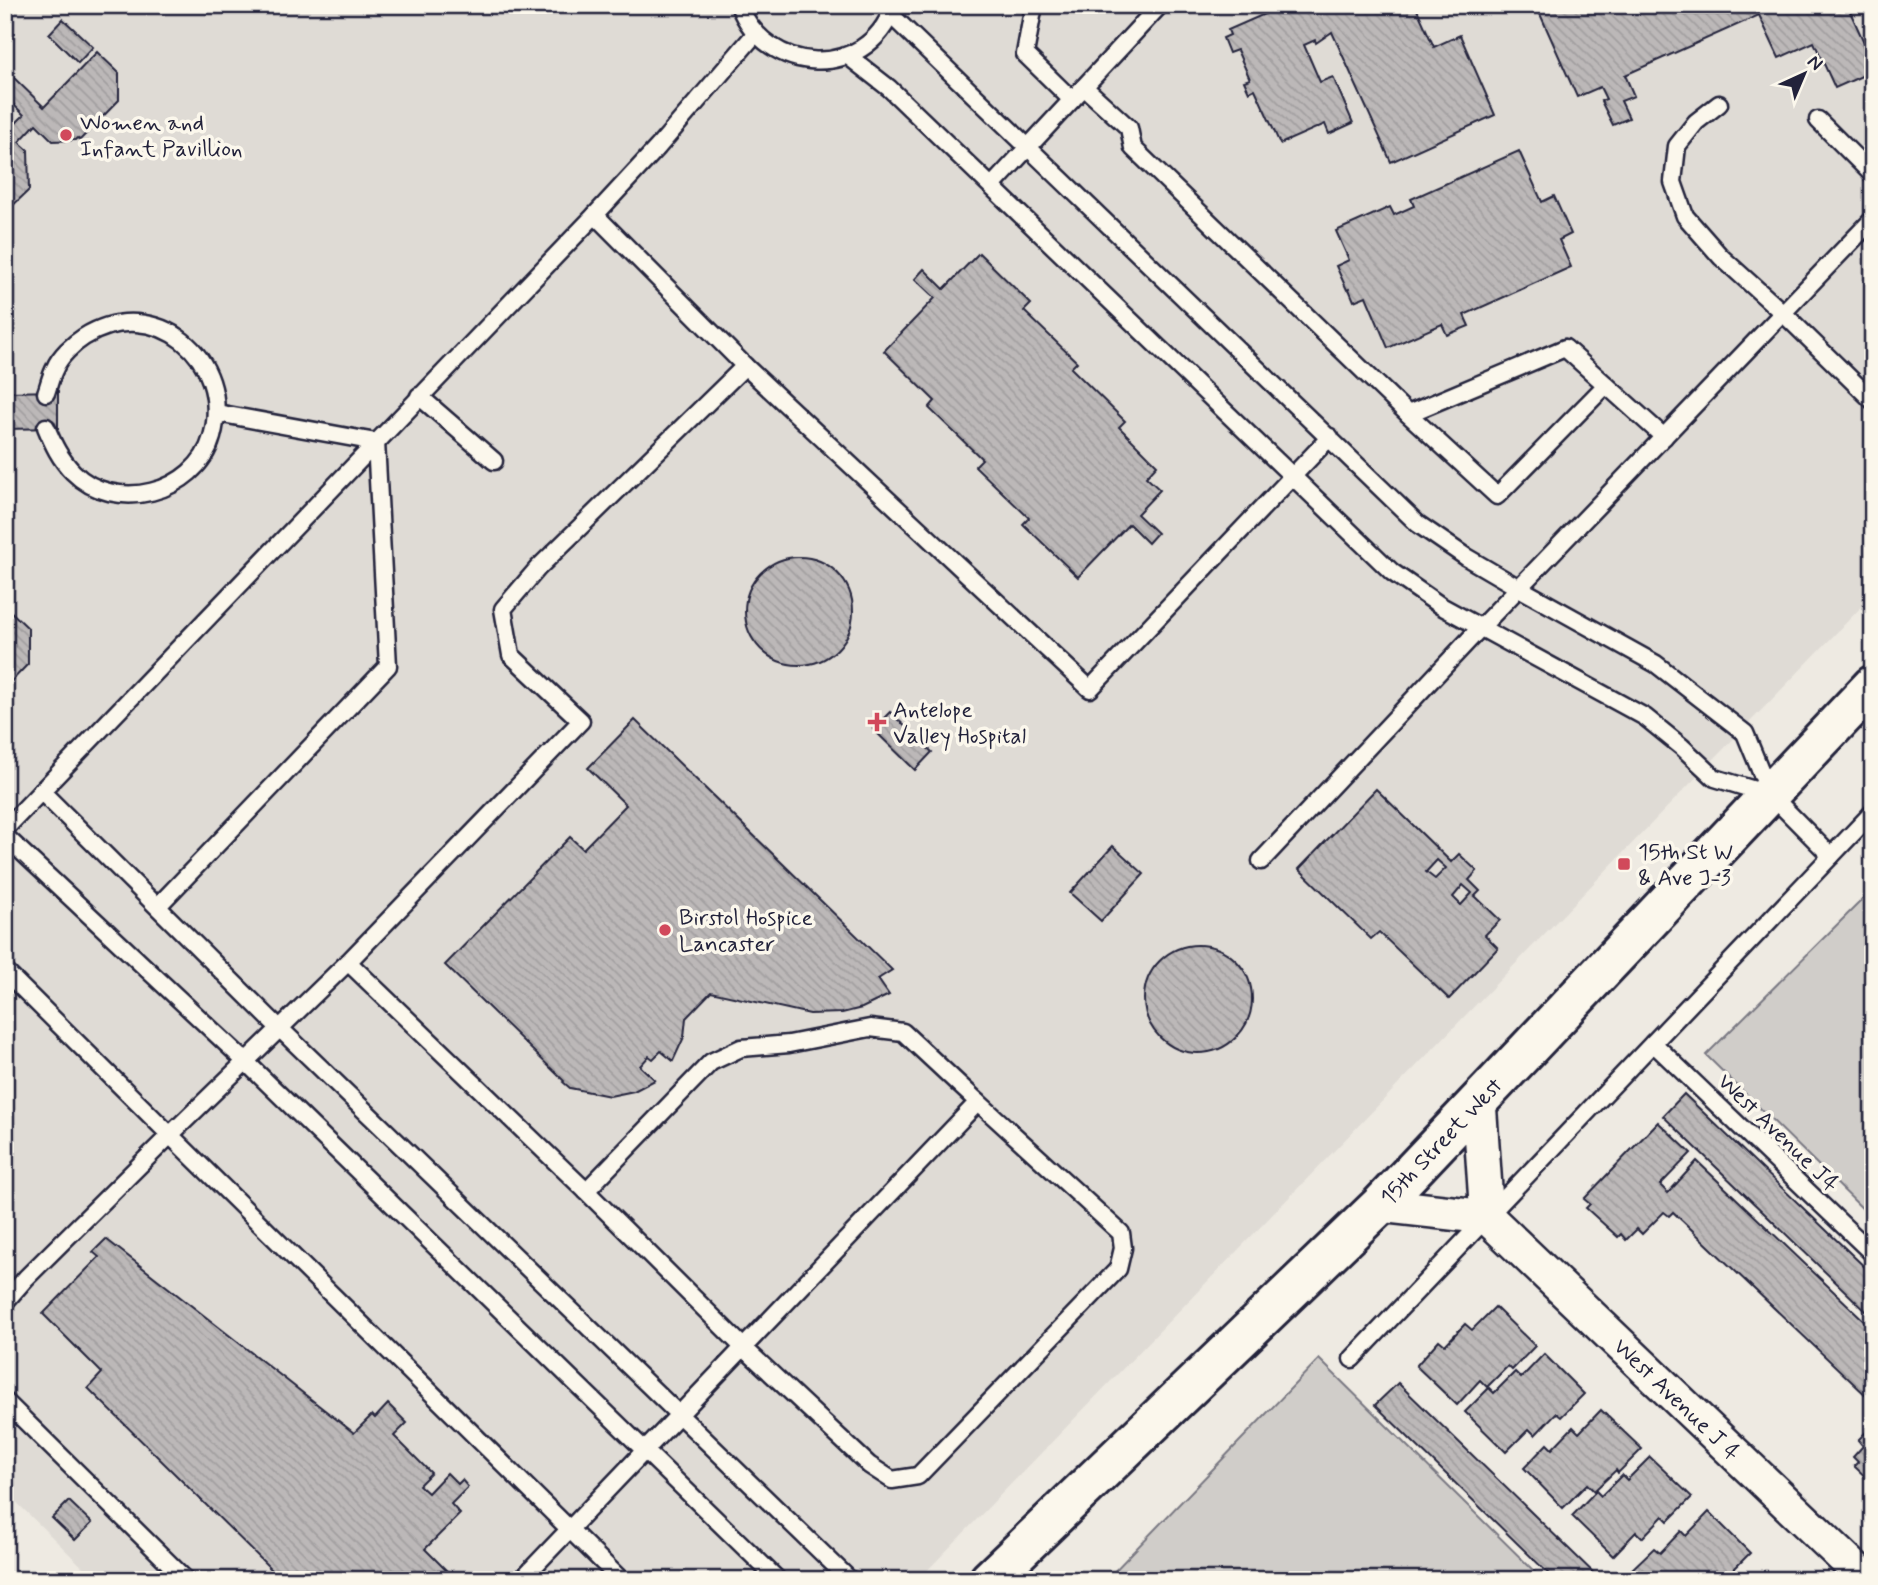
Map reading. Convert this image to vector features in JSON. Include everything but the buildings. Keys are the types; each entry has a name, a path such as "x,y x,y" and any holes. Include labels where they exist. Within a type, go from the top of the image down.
{"street":[{"name":"15th Street West","path":"989,1580 1380,1205 1873,685"},
{"path":"1380,1205 1487,1217 1479,1101"},
{"name":"West Avenue J 4","path":"1487,1217 1867,1580"}],"lane":[{"path":"739,5 755,34 771,47 788,56 818,60 848,55 865,45 880,32 892,10 1029,147 1418,524 1519,588 1656,664 1745,733 1770,794 1831,856"},
{"path":"1034,5 1026,54 1072,100"},
{"path":"992,186 1160,5"},
{"path":"5,829 595,215 658,147 755,34"},
{"path":"848,55 889,88 1392,572 1441,606 1645,717 1715,778 1770,794"},
{"path":"1084,87 1129,128 1133,148 1408,414 1497,496 1606,384"},
{"path":"1718,104 1696,122 1678,146 1673,182 1685,216 1721,257 1873,401"},
{"path":"1818,120 1873,175"},
{"path":"595,215 745,366 1090,689 1330,437"},
{"path":"1261,861 1482,626 1873,219"},
{"path":"46,393 55,366 74,344 98,329 126,323 155,326 180,338 201,358 214,384 217,412 212,439 198,464 177,482 152,493 124,495 97,489 74,474 57,452 46,427"},
{"path":"1408,414 1565,348 1664,437"},
{"path":"5,1302 170,1135 348,962 581,721 512,655 503,609 538,568 745,366"},
{"path":"419,396 494,461"},
{"path":"217,412 376,442"},
{"path":"158,906 388,666 376,442"},
{"path":"41,791 280,1029 850,1580"},
{"path":"1352,1359 1873,813"},
{"path":"5,836 246,1062 778,1580"},
{"path":"348,962 743,1346 869,1465 892,1480 918,1476 1118,1269 1123,1248 1121,1233 903,1032 870,1028 789,1044 741,1048 712,1062 586,1191"},
{"path":"5,971 621,1580"},
{"name":"West Avenue J4","path":"1654,1043 1873,1254"},
{"path":"521,1580 978,1102"},
{"path":"5,1401 186,1580"}],"shaded area":[{"name":"Antelope Valley Hospital","path":"5,5 1873,5 1873,595 918,1580 96,1580 5,1491"},
{"path":"1873,889 1873,1219 1706,1055"},
{"path":"1319,1359 1543,1580 1106,1580"}],"place":[{"name":"Women and Infant Pavillion","path":"66,135"},
{"name":"Antelope Valley Hospital","path":"877,722"},
{"name":"15th St W & Ave J-3","path":"1624,864"},
{"name":"Birstol Hospice Lancaster","path":"665,930"}]}
